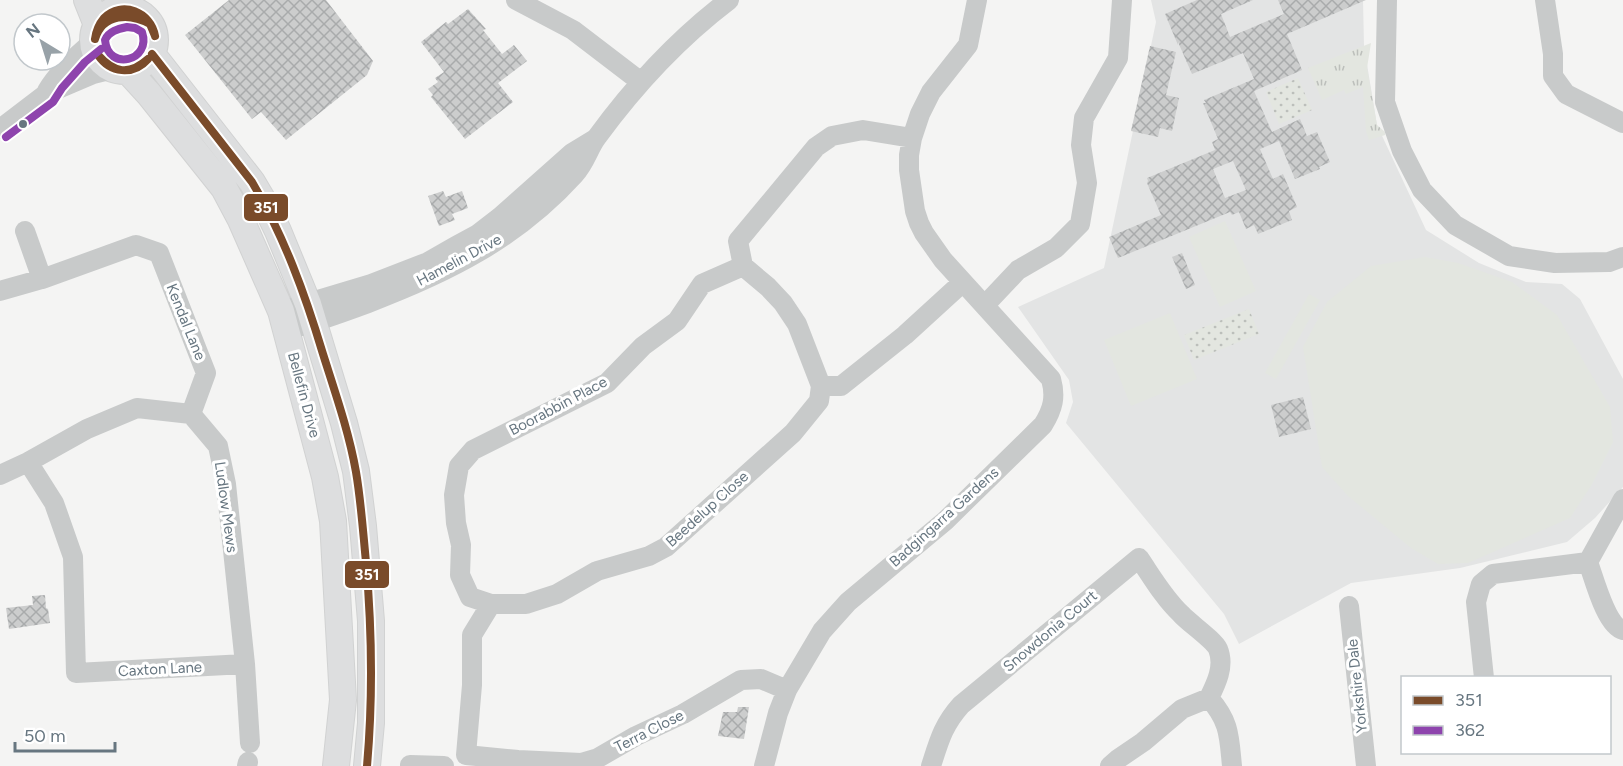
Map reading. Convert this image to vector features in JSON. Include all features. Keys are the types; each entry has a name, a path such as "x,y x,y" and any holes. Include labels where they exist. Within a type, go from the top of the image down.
{"main road":[{"path":"87,0 96,33 95,49 105,64 120,70 138,68 152,54 156,41 153,28 145,17 119,5 119,10 106,15 96,33"},
{"name":"Bellefin Drive","path":"152,54 252,182 278,231 311,313 356,471 363,526 371,621 371,723 367,766"},
{"name":"Bellefin Drive","path":"120,70 149,94 224,188 241,220 284,321 325,477 333,521 344,700 336,766"}],"street":[{"path":"516,0 573,30 641,82"},
{"name":"Hamelin Drive","path":"284,321 311,313 371,284 428,262 478,234 525,196 572,153 596,139 641,82 702,21 729,0"},
{"name":"Badgingarra Gardens","path":"764,766 778,713 787,690 822,631 848,602 945,521 1043,425 1053,404 1054,392 1051,379 930,243 915,211 909,170 912,138 931,92 968,45 977,0"},
{"path":"985,305 1018,270 1056,248 1080,224 1087,183 1081,145 1084,118 1118,58 1122,0"},
{"path":"1387,0 1385,102 1402,151 1422,190 1455,225 1509,255 1555,263 1609,262 1623,257"},
{"path":"1545,0 1553,54 1552,75 1566,94 1623,123"},
{"path":"46,94 53,82 96,33"},
{"path":"0,129 46,94 93,74 120,70"},
{"path":"912,138 863,130 832,136 816,147 738,241 743,266 768,287 787,310 796,324 821,386 841,386 905,335 963,282"},
{"path":"0,291 42,279 25,231"},
{"name":"Kendal Lane","path":"42,279 136,245 159,253 206,373 191,414"},
{"name":"Boorabbin Place","path":"491,604 470,597 460,575 461,545 456,523 454,495 459,466 473,450 607,383 643,346 677,321 702,284 743,266"},
{"name":"Beedelup Close","path":"491,604 526,604 557,594 597,571 649,556 666,547 793,433 819,400 821,386"},
{"path":"0,475 87,429 137,408 191,414"},
{"name":"Ludlow Mews","path":"191,414 218,446 226,484 245,664 248,757"},
{"name":"Caxton Lane","path":"28,462 54,503 73,556 76,673 245,664"},
{"path":"1623,499 1588,562 1609,619 1618,629 1623,630"},
{"name":"Snowdonia Court","path":"931,766 943,729 961,705 1139,558 1159,588 1180,613 1217,647 1221,659 1219,672 1209,698"},
{"path":"1484,676 1476,602 1480,584 1493,574 1588,562"},
{"path":"450,766 466,755 472,686 472,635 491,604"},
{"name":"Yorkshire Dale","path":"1348,606 1366,766"},
{"name":"Terra Close","path":"466,755 581,763 598,758 636,736 683,714 741,680 761,679 787,690"},
{"path":"1110,766 1182,709 1209,698 1225,720 1229,733 1232,766"},
{"path":"410,765 444,766"}],"shaded area":[{"path":"1151,0 1363,0 1364,46 1377,125 1426,230 1479,263 1526,282 1562,284 1580,299 1623,379 1623,487 1595,518 1567,542 1460,568 1351,583 1239,644 1224,614 1066,423 1073,402 1069,380 1018,307 1104,268 1156,22"}],"green space":[{"path":"1371,43 1367,68 1377,125 1385,132 1385,135 1369,140 1366,131 1363,87 1346,94 1344,90 1322,100 1308,68"},
{"path":"1298,78 1312,110 1279,124 1266,92"},
{"path":"1225,221 1256,291 1220,307 1189,237"},
{"path":"1425,257 1458,263 1512,282 1557,315 1610,407 1613,442 1591,486 1570,518 1468,563 1438,564 1411,548 1348,496 1322,467 1303,347 1327,302 1371,266"},
{"path":"1309,294 1320,300 1276,379 1265,373"},
{"path":"1249,309 1259,334 1194,360 1184,335"},
{"path":"1170,313 1197,379 1131,406 1104,340"}],"building":[{"path":"229,0 326,0 373,61 367,75 286,140 261,112 252,119 185,35"},
{"path":"1197,0 1253,0 1221,14 1230,37 1284,14 1278,0 1366,0 1287,34 1302,70 1254,91 1272,132 1300,119 1307,136 1317,132 1330,162 1319,167 1320,169 1295,179 1279,141 1260,149 1273,179 1283,174 1297,207 1289,211 1292,220 1258,234 1254,225 1246,229 1239,212 1232,215 1230,212 1118,258 1109,237 1161,215 1147,178 1215,150 1212,142 1218,139 1203,103 1206,103 1204,100 1254,79 1243,53 1192,74 1165,14","holes":["1233,161 1246,190 1225,198 1213,169"]},
{"path":"468,9 486,29 483,30 502,54 514,45 527,61 498,83 513,102 465,139 431,97 433,95 428,89 438,82 435,78 444,72 421,42 446,22 448,24"},
{"path":"1150,46 1176,52 1166,95 1179,98 1172,131 1160,128 1158,137 1131,131"},
{"path":"443,191 446,197 462,191 468,208 452,214 455,220 439,226 428,196"},
{"path":"1182,253 1195,285 1186,289 1172,257"},
{"path":"1303,397 1311,429 1279,437 1271,405"},
{"path":"45,595 50,623 9,629 6,608 33,605 32,596"},
{"path":"738,707 749,707 744,739 718,736 723,712 737,712"}],"transit line":[{"name":"351","path":"95,39 104,18 111,13 127,9 142,15 148,21 155,36"},
{"name":"351","path":"95,39 104,24 126,17 150,24 155,36"},
{"name":"362","path":"127,27 142,32 143,42 141,50 135,56 121,59 113,56 105,40 111,32 127,27"},
{"name":"362","path":"6,137 53,102 85,62 101,49"},
{"name":"351","path":"152,54 252,182 264,202 301,287 341,412 358,483 368,588 371,690 367,766"},
{"name":"351","path":"98,55 110,66 122,70 134,68 148,59"},
{"name":"351","path":"98,55 109,66 122,70 136,68 148,59"}]}
